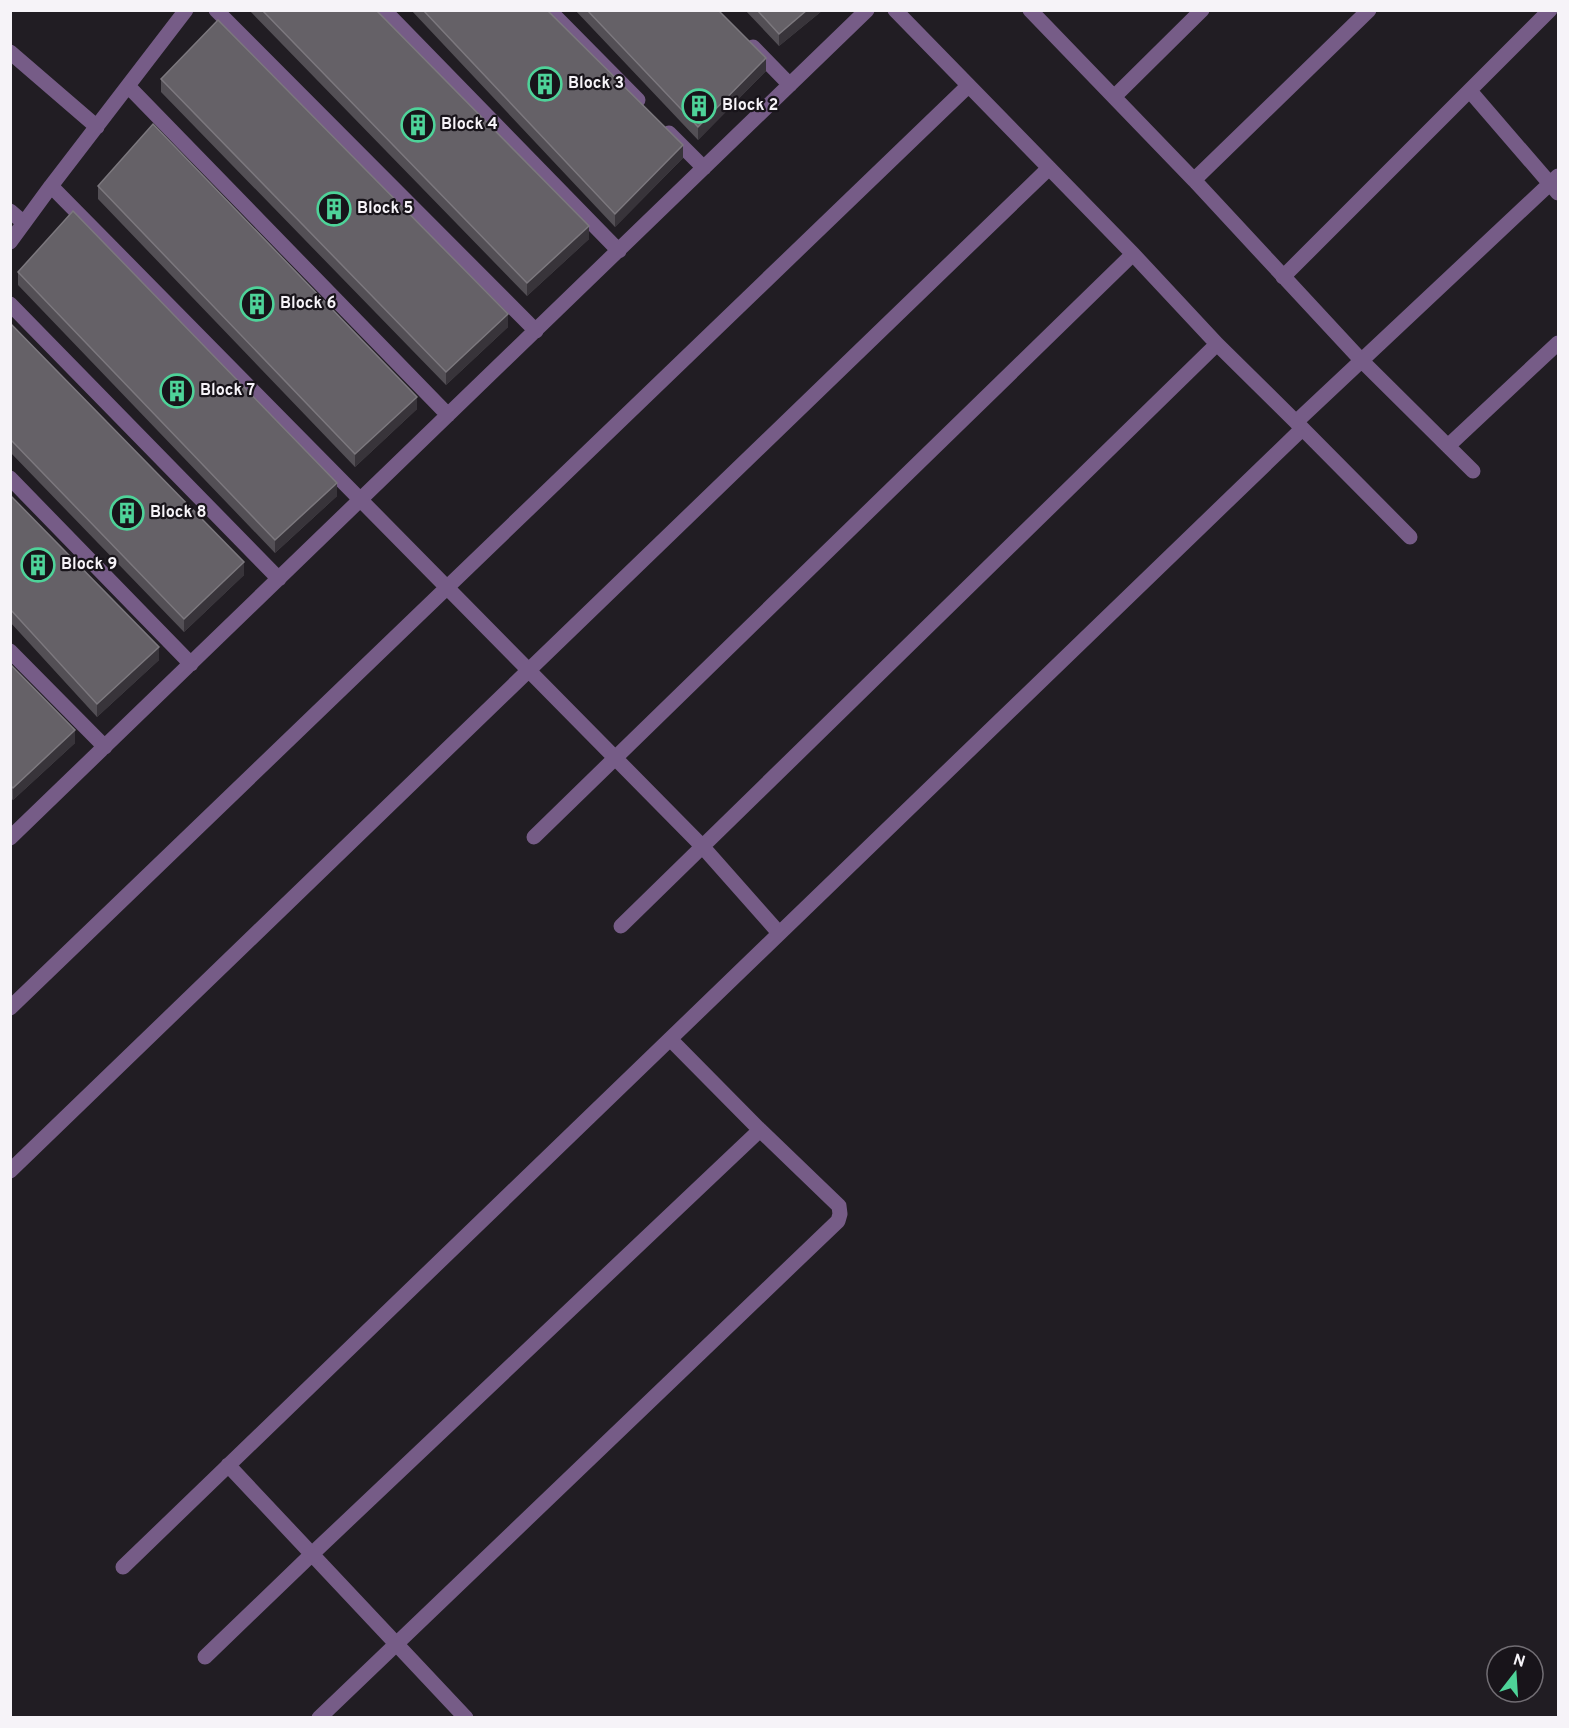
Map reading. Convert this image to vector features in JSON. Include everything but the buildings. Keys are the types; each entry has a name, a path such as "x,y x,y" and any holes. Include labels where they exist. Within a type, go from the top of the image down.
{"street":[{"path":"10,242 186,10"},
{"path":"216,10 536,331"},
{"path":"384,10 619,251"},
{"path":"549,10 704,168"},
{"path":"14,828 105,747 867,10"},
{"path":"895,10 1133,254 1217,344 1410,537"},
{"path":"1030,10 1194,180 1361,360 1473,471"},
{"path":"1194,180 1369,10"},
{"path":"1283,277 1550,10"},
{"path":"1114,97 1199,12"},
{"path":"742,35 790,85"},
{"path":"10,52 97,127"},
{"path":"128,86 448,415"},
{"path":"10,1008 968,86"},
{"path":"123,1568 779,933 1299,425 1361,360 1556,184 1470,91"},
{"path":"10,1171 1048,169"},
{"path":"51,186 702,846 779,933"},
{"path":"10,211 24,223"},
{"path":"534,837 1133,254"},
{"path":"10,304 279,579"},
{"path":"1448,446 1558,343"},
{"path":"621,926 1217,344"},
{"path":"10,478 191,664"},
{"path":"10,651 105,747"},
{"path":"319,1718 838,1221 839,1206 670,1039"},
{"path":"205,1657 760,1130"},
{"path":"228,1466 466,1718"}],"place":[{"name":"Block 3","path":"545,84"},
{"name":"Block 2","path":"699,106"},
{"name":"Block 4","path":"418,125"},
{"name":"Block 5","path":"334,209"},
{"name":"Block 6","path":"257,304"},
{"name":"Block 7","path":"177,391"},
{"name":"Block 8","path":"127,513"},
{"name":"Block 9","path":"38,565"}]}
